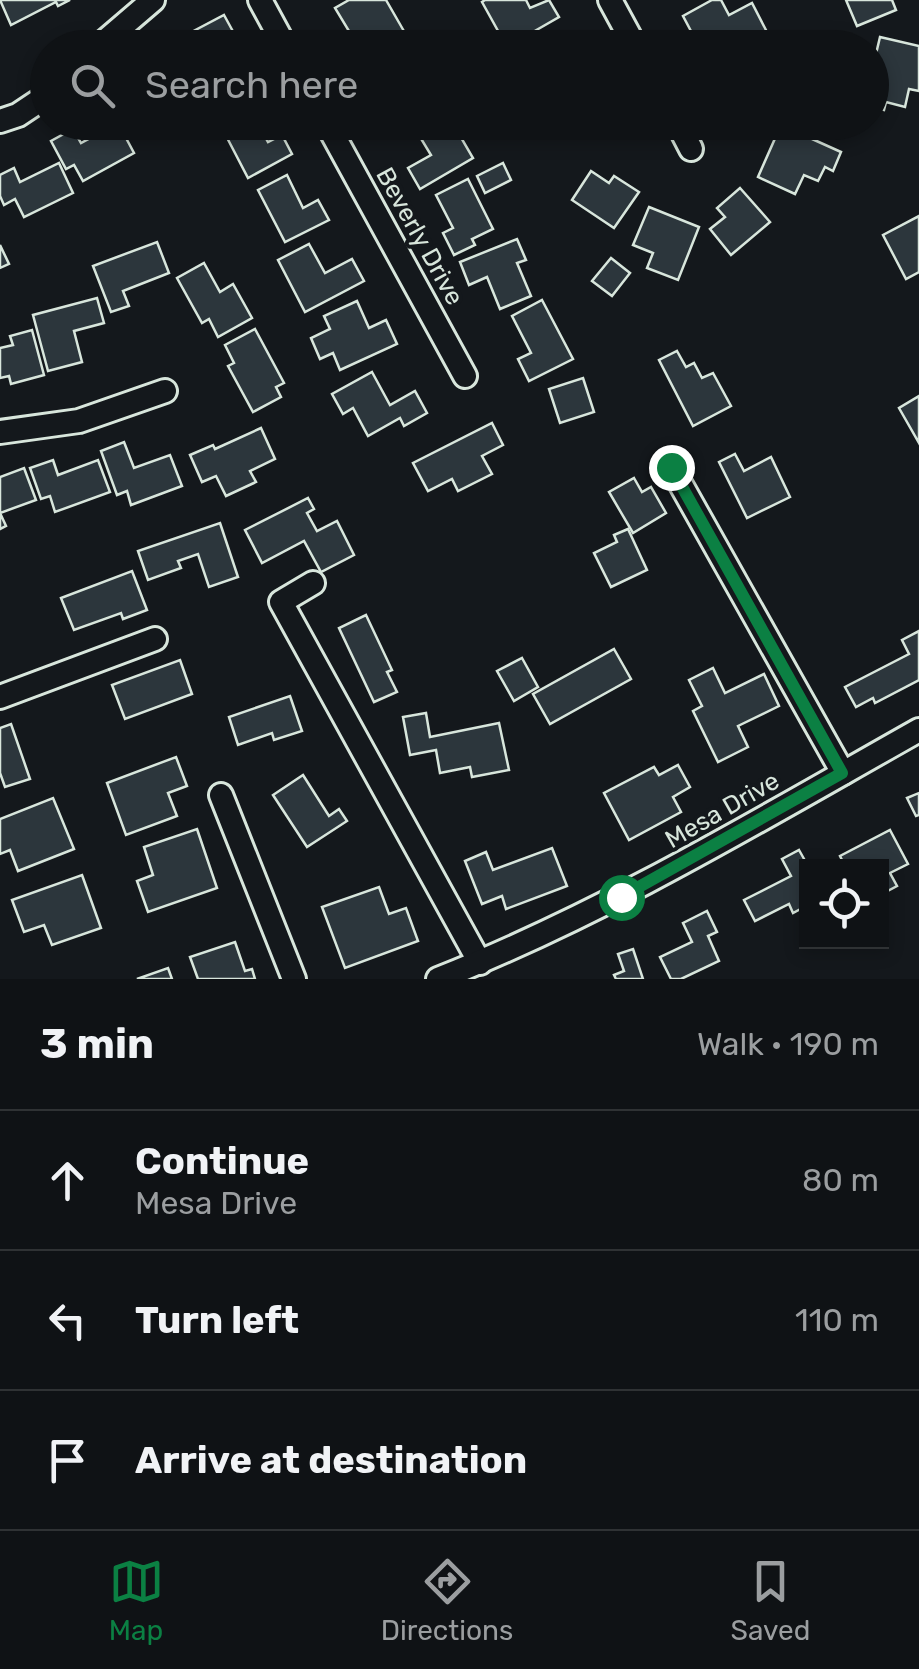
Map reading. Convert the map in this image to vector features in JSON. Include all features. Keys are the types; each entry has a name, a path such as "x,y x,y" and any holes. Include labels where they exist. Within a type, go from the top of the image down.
{"street":[{"path":"117,30 153,0"},
{"path":"260,0 276,30"},
{"path":"610,0 626,30"},
{"path":"0,121 30,107"},
{"name":"Beverly Drive","path":"336,140 465,376"},
{"path":"687,140 691,148"},
{"path":"0,432 79,421 165,391"},
{"path":"671,467 842,773"},
{"path":"313,583 280,602 480,962"},
{"path":"0,697 154,640"},
{"name":"Mesa Drive","path":"438,979 528,943 643,887 919,730"},
{"path":"221,795 294,979"}],"building":[{"path":"0,0 70,0 58,6 56,2 11,25"},
{"path":"349,0 386,0 403,30 348,30 335,8"},
{"path":"526,0 530,8 549,0 559,17 536,30 498,30 482,2"},
{"path":"712,0 721,0 729,15 752,3 766,30 690,30 683,16"},
{"path":"846,0 892,0 896,10 857,26"},
{"path":"224,15 232,30 196,30"},
{"path":"889,39 919,46 919,91 909,89 905,107 889,103"},
{"path":"127,140 134,153 83,181 74,165 66,169 51,141"},
{"path":"228,140 285,140 292,154 248,178"},
{"path":"422,140 462,140 473,158 420,189 408,168 431,155"},
{"path":"774,140 814,140 841,152 833,171 825,167 818,181 804,175 795,194 758,177"},
{"path":"59,163 73,193 24,217 15,199 4,205 0,175 14,168 20,182"},
{"path":"503,163 511,180 485,193 477,176"},
{"path":"591,171 609,183 614,176 639,192 614,228 572,200"},
{"path":"287,175 303,208 318,200 329,220 285,242 258,190"},
{"path":"468,179 493,229 472,239 475,245 454,255 443,233 453,228 436,195"},
{"path":"740,188 770,222 731,255 710,229 725,217 717,208"},
{"path":"649,207 699,227 678,280 647,268 653,253 633,245"},
{"path":"919,216 919,272 906,279 883,235"},
{"path":"517,239 526,260 517,263 531,296 500,309 487,277 469,285 460,262"},
{"path":"157,242 169,273 123,291 129,306 111,312 93,266"},
{"path":"309,244 325,273 352,259 364,281 305,312 278,260"},
{"path":"0,245 9,264 0,268"},
{"path":"611,258 630,273 612,296 592,281"},
{"path":"204,263 220,292 233,284 252,318 218,337 209,319 202,323 177,278"},
{"path":"97,298 104,323 74,331 82,362 48,371 33,315"},
{"path":"542,300 573,359 529,381 518,359 531,353 512,316"},
{"path":"357,301 369,328 386,320 397,344 340,370 333,353 320,359 311,338 330,329 324,316"},
{"path":"255,329 284,383 276,387 281,397 253,412 228,366 234,363 225,345"},
{"path":"32,330 44,375 11,384 9,376 0,378 0,348 13,345 10,336"},
{"path":"677,351 686,367 694,363 702,378 713,373 731,406 693,426 659,360"},
{"path":"372,372 390,405 415,391 427,413 404,426 400,418 368,436 353,408 343,414 332,394"},
{"path":"583,378 594,412 560,423 549,389"},
{"path":"919,396 919,443 899,408"},
{"path":"492,423 503,445 482,456 492,474 458,491 452,479 428,491 413,463"},
{"path":"261,428 275,459 250,471 256,482 226,496 216,476 202,482 190,455 213,445 215,449"},
{"path":"124,442 134,468 170,455 182,486 131,505 127,491 117,495 101,451"},
{"path":"735,454 744,471 771,457 790,497 747,518 719,462"},
{"path":"53,460 58,475 98,460 110,492 55,512 50,496 41,499 30,468"},
{"path":"24,468 36,500 0,513 0,477"},
{"path":"634,478 642,492 651,487 666,513 633,533 609,492"},
{"path":"308,498 314,509 307,513 317,531 337,521 354,555 321,572 304,541 262,563 245,530"},
{"path":"220,523 238,577 209,587 198,554 178,561 181,568 148,580 138,551"},
{"path":"628,529 647,570 611,587 594,553 617,542 614,535"},
{"path":"132,571 147,610 123,619 121,613 74,630 61,598"},
{"path":"366,615 392,670 387,672 397,692 374,702 339,628"},
{"path":"919,631 919,680 875,703 873,698 856,707 845,687 909,654 902,640"},
{"path":"614,649 631,679 550,724 533,694"},
{"path":"522,658 538,687 514,701 497,671"},
{"path":"180,660 192,694 125,719 112,685"},
{"path":"713,668 725,693 764,674 779,706 738,726 748,747 718,762 693,711 702,706 689,680"},
{"path":"290,696 302,731 274,740 272,733 238,745 229,717"},
{"path":"426,713 430,737 499,723 509,770 472,777 470,767 440,773 436,750 410,755 403,717"},
{"path":"11,724 30,779 5,787 0,773 0,728"},
{"path":"176,757 187,786 168,793 177,816 126,835 107,783"},
{"path":"678,765 690,787 673,797 681,812 629,840 604,793 654,767 659,775"},
{"path":"303,775 329,816 339,809 347,821 307,847 273,795"},
{"path":"919,793 919,815 916,816 907,798"},
{"path":"53,798 74,849 18,871 10,850 0,854 0,819"},
{"path":"197,829 217,888 148,912 137,881 153,875 144,847"},
{"path":"890,830 908,864 890,873 897,886 889,890 889,859 840,856"},
{"path":"552,848 567,886 506,909 502,896 482,904 465,861 486,852 493,870"},
{"path":"799,850 804,859 799,859 799,910 793,913 789,904 755,921 744,900 791,876 782,859"},
{"path":"82,875 101,928 52,945 44,925 24,932 12,900"},
{"path":"379,887 389,914 406,908 418,941 345,968 322,907"},
{"path":"707,911 717,932 708,936 719,961 681,979 671,979 660,957 692,942 683,923"},
{"path":"235,942 245,971 252,969 255,979 198,979 190,957"},
{"path":"633,949 643,979 616,979 614,975 624,971 618,954"},
{"path":"168,968 172,979 137,979"}],"route":[{"path":"621,897 842,773 671,467"}]}
